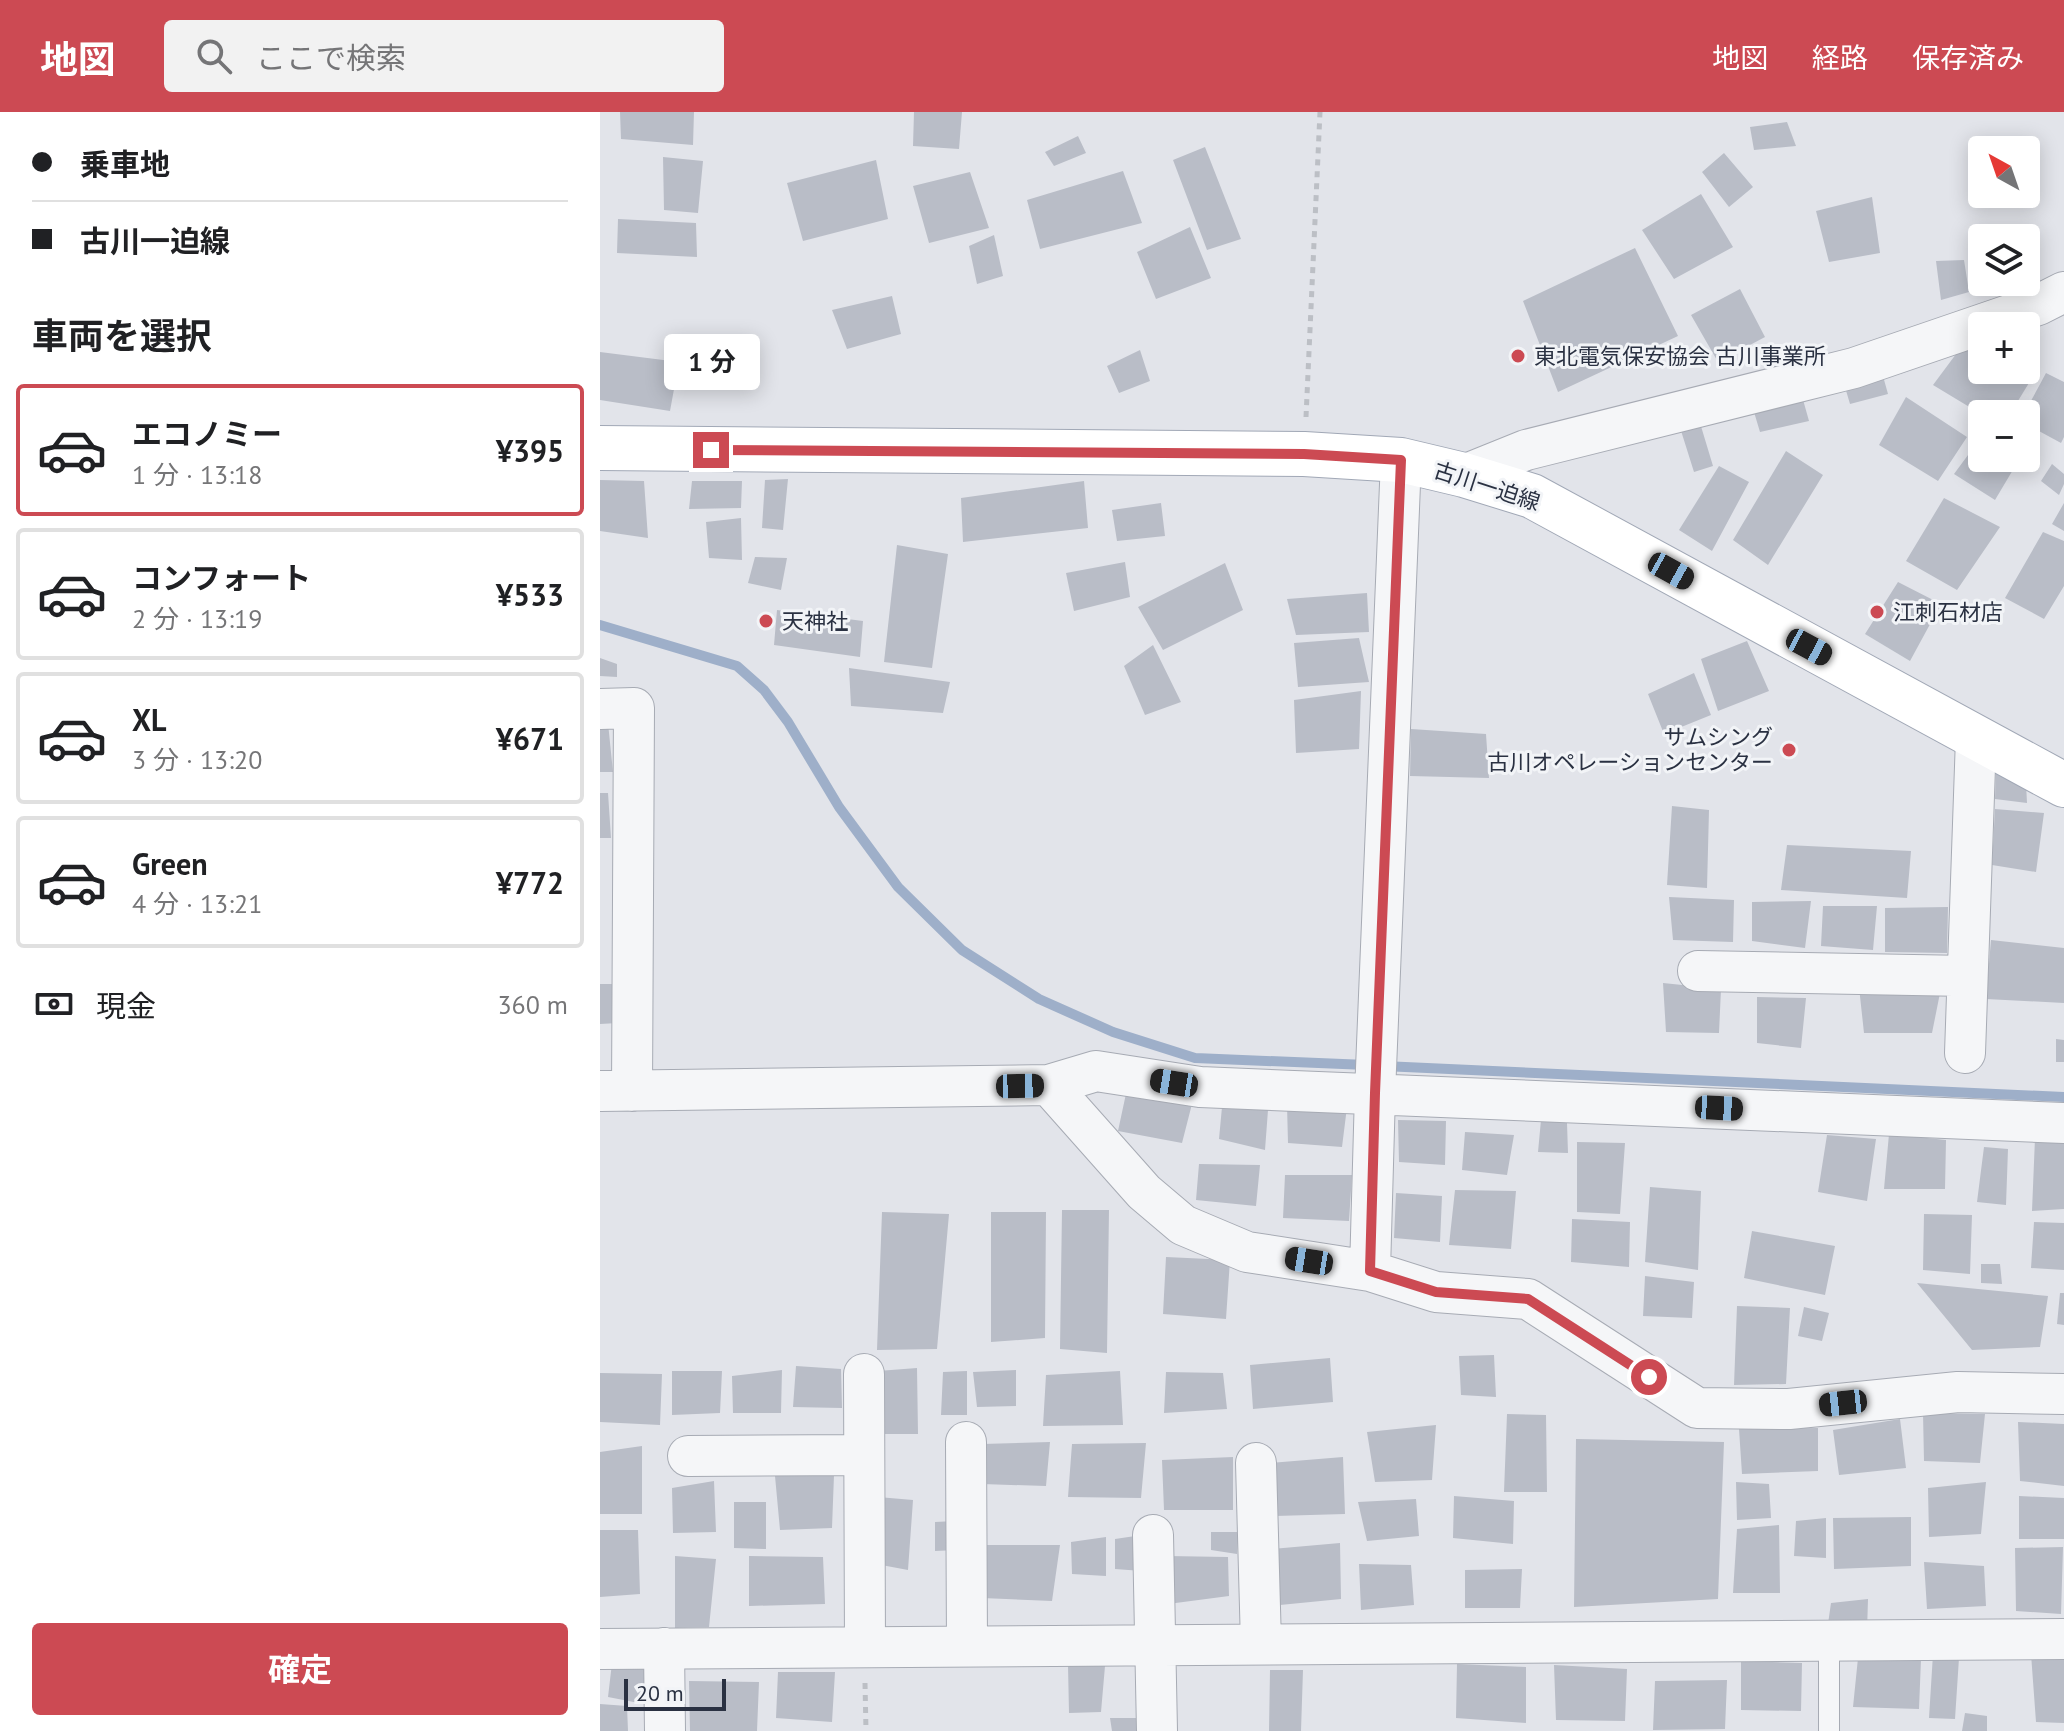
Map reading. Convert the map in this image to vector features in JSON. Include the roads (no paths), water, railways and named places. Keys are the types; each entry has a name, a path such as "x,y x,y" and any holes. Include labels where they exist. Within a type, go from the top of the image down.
{"main road":[{"name":"古川一迫線","path":"600,448 1304,454 1401,460 1532,496 2064,785"}],"street":[{"path":"1464,475 1526,450 1854,368 2038,305 2064,292"},
{"path":"1370,1271 1401,460"},
{"path":"600,709 634,708 616,897 616,1091 1049,1085 1096,1071 1200,1087 1377,1074 2064,1123"},
{"path":"1965,1053 1976,738"},
{"path":"1698,971 1967,976"},
{"path":"1049,1085 1144,1192 1183,1225 1247,1252 1370,1271 1436,1292 1528,1299 1697,1408 1789,1409 1958,1392 2064,1394"},
{"path":"864,1374 865,1646"},
{"path":"966,1442 967,1645"},
{"path":"688,1456 864,1455"},
{"path":"1256,1463 1261,1644"},
{"path":"1153,1535 1157,1731"},
{"path":"600,1649 2064,1639"},
{"path":"664,1648 665,1731"}],"lane":[{"path":"1829,1640 1829,1731"}],"waterway":[{"path":"600,625 737,666 764,690 788,722 839,807 898,887 962,950 1039,999 1113,1032 1195,1058 1367,1065"},
{"path":"1383,1066 2064,1097"}],"place":[{"name":"東北電気保安協会 古川事業所","path":"1518,356"},
{"name":"江刺石材店","path":"1877,612"},
{"name":"天神社","path":"766,621"},
{"name":"サムシング 古川オペレーションセンター","path":"1789,750"}]}
